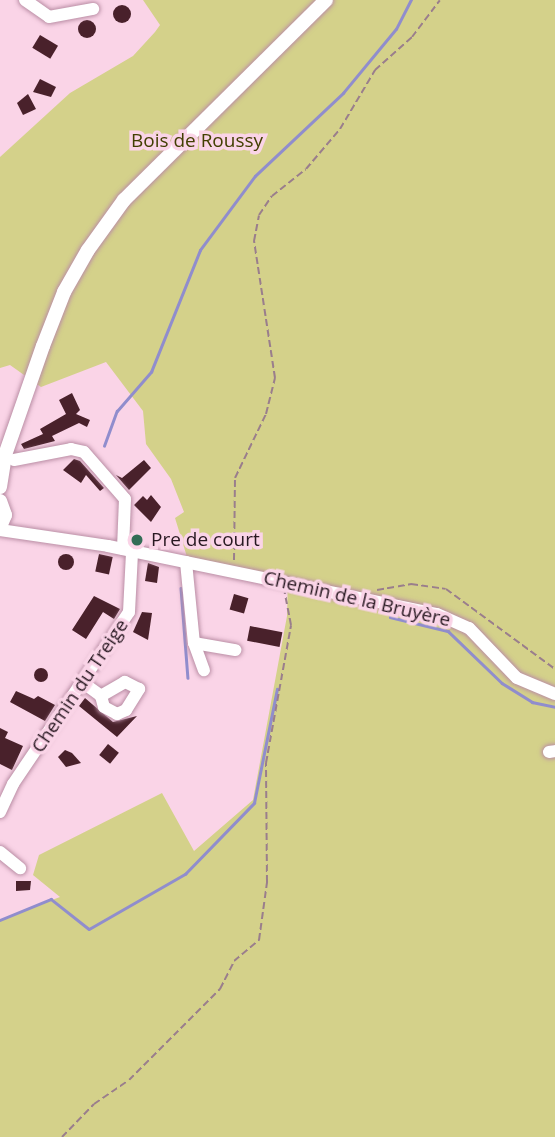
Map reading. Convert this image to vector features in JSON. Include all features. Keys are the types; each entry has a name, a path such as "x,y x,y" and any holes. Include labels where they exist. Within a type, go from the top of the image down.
{"main road":[{"path":"0,487 64,292 88,250 124,200 326,0"}],"street":[{"path":"25,0 49,17 93,9"},
{"path":"7,459 71,449 84,452 125,499 128,551"},
{"name":"Chemin de la Bruyère","path":"1,518 42,534 282,581 452,619 479,638 517,678 555,694"},
{"name":"Chemin du Treige","path":"0,812 13,784 129,612 128,551"},
{"path":"181,561 194,643 204,670"},
{"path":"194,643 235,650"},
{"path":"82,682 101,696"},
{"path":"0,852 20,868"}],"path":[{"path":"232,571 238,535 235,478 266,414 275,378 254,242 259,215 272,196 306,169 340,129 384,57 412,37 440,0"},
{"path":"62,1137 93,1104 129,1080 220,989 234,961 259,940 267,882 266,763 291,625 282,581"}],"green space":[{"name":"Bois de Roussy","path":"143,0 555,0 555,1137 0,1137 0,920 60,897 33,875 39,855 162,793 194,851 253,800 287,616 288,577 187,557 175,518 184,512 171,479 146,444 143,411 106,362 41,387 10,365 0,368 0,157 70,93 133,56 155,32 160,25"}],"building":[{"path":"122,5 128,8 131,14 128,20 122,23 116,20 113,14 116,8"},
{"path":"87,20 93,23 96,29 93,35 87,38 81,35 78,29 81,23"},
{"path":"40,35 58,46 50,59 32,48"},
{"path":"40,79 56,87 51,97 33,92"},
{"path":"28,94 36,109 23,115 17,103"},
{"path":"72,393 80,410 76,414 90,420 87,427 79,423 52,436 55,441 24,449 21,444 43,434 40,429 66,414 59,400"},
{"path":"74,459 80,461 104,488 100,491 86,475 81,483 63,470"},
{"path":"144,460 151,468 129,490 116,475 122,478"},
{"path":"151,495 161,507 151,522 134,505 143,496 147,500"},
{"path":"63,554 69,554 74,562 72,568 63,570 58,565 58,559"},
{"path":"99,554 113,557 109,575 95,572"},
{"path":"148,563 159,567 157,583 145,581"},
{"path":"234,594 248,598 244,614 230,609"},
{"path":"94,596 120,609 114,619 103,612 86,639 72,630"},
{"path":"142,612 152,613 148,640 133,632"},
{"path":"250,626 282,632 280,647 247,641"},
{"path":"38,668 44,668 48,675 44,682 38,682 34,678 34,672"},
{"path":"16,691 34,699 38,696 55,705 45,721 10,702"},
{"path":"85,698 113,722 137,716 117,737 79,706"},
{"path":"0,728 8,732 5,738 23,746 12,770 0,764"},
{"path":"108,744 119,753 110,764 99,755"},
{"path":"65,750 81,763 66,767 58,757"},
{"path":"16,881 31,881 30,890 16,891"}],"waterway":[{"path":"104,446 117,411 151,372 200,250 255,176 343,93 396,29 411,0"},
{"path":"181,588 188,678"},
{"path":"390,617 448,631 502,683 532,702 555,707"},
{"path":"0,920 51,899 89,929 185,874 254,803 277,689"}],"place":[{"name":"Pre de court","path":"137,540"}]}
